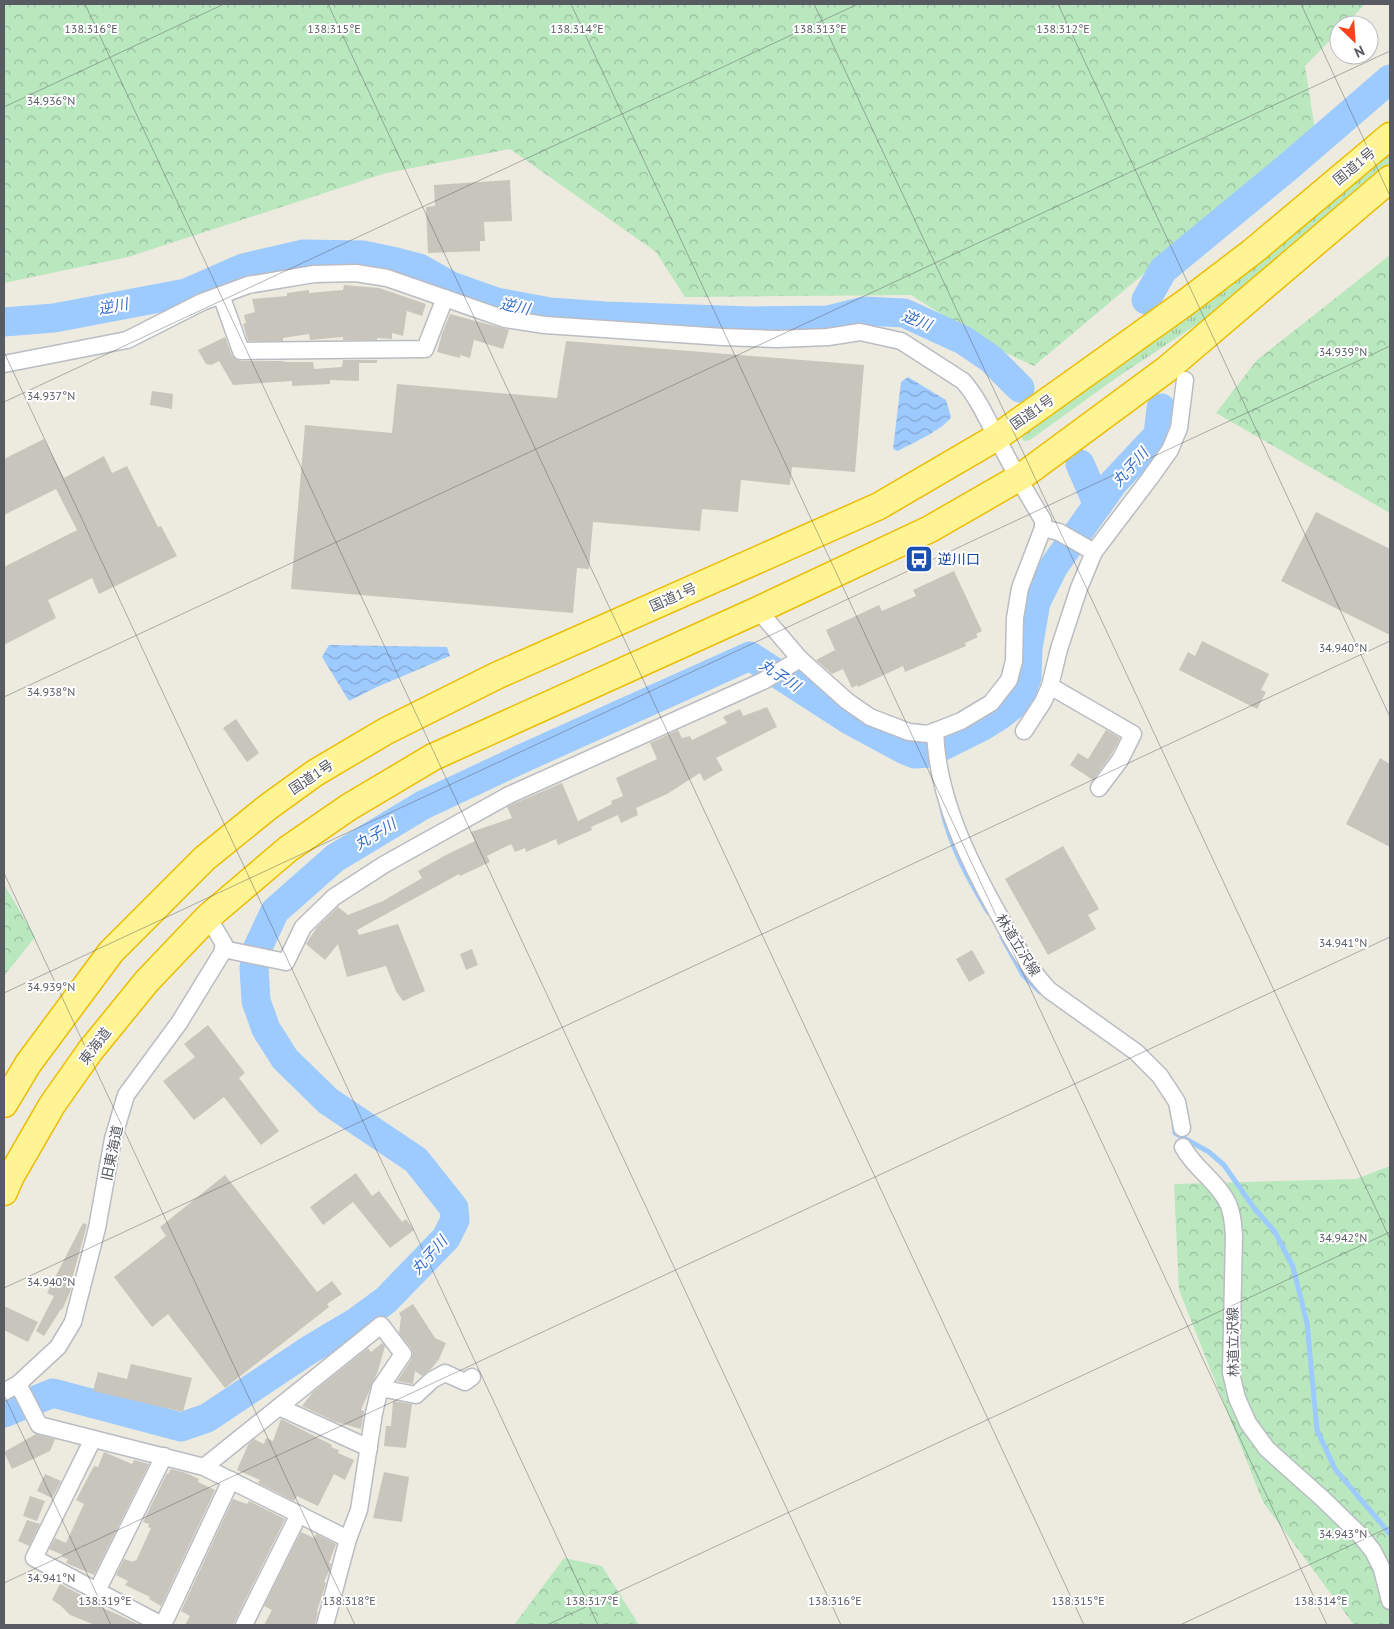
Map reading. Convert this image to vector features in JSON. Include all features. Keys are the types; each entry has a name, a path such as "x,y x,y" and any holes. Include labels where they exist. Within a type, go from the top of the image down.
{"highway":[{"name":"国道1号","path":"4,1104 28,1064 112,952 205,858 268,807 315,774 386,731 496,676 879,506 996,437 1252,252 1390,136"},
{"path":"208,917 288,849 349,807 433,756 758,610 930,529 1018,478 1167,369 1390,179"},
{"name":"東海道","path":"4,1192 11,1176 52,1105 90,1051 147,981 208,917"}],"street":[{"path":"4,364 127,340 202,302 248,285 305,276 356,274 387,278 505,319 545,325 723,338 777,339 828,337 860,332 901,341 963,381 978,402 1018,478 1043,520 1051,530 1090,549"},
{"path":"221,295 241,351 425,349 445,298"},
{"path":"1024,731 1043,702 1050,686 1059,649 1090,549 1150,478 1170,450 1179,428 1185,380"},
{"path":"758,610 797,660 847,700 870,716 908,732 935,735 991,703 1009,680 1014,661 1015,618 1020,588 1051,530"},
{"path":"208,917 224,944 223,949 286,962 303,927 334,897 385,864 509,795 766,679 797,660"},
{"path":"1050,686 1133,734 1120,760 1099,788"},
{"name":"林道立沢線","path":"935,735 940,770 954,821 977,875 1026,961 1037,978 1049,990 1136,1052 1160,1076 1177,1102 1182,1128"},
{"name":"旧東海道","path":"11,1388 58,1346 73,1322 97,1228 113,1138 126,1095 180,1022 222,954 223,949"},
{"name":"林道立沢線","path":"1183,1147 1189,1159 1224,1195 1232,1216 1234,1236 1231,1373 1237,1398 1248,1423 1267,1449 1361,1536 1373,1551 1382,1569 1388,1594"},
{"path":"204,1467 381,1326 403,1354 380,1388 374,1412 359,1510 348,1539 325,1625"},
{"path":"380,1388 416,1394 432,1380 445,1373 465,1382 472,1378"},
{"path":"11,1388 39,1426 204,1467 348,1539"},
{"path":"279,1408 369,1448"},
{"path":"93,1439 34,1558 163,1625 231,1480"},
{"path":"97,1591 164,1456"},
{"path":"244,1625 299,1514"}],"green space":[{"path":"4,4 1365,4 1355,15 1329,15 1329,41 1305,66 1315,130 1034,366 993,347 911,295 685,297 656,252 510,149 386,173 128,257 4,283"},
{"path":"1390,146 1390,168 1208,317 1116,378 1030,440 1023,440 1020,434"},
{"path":"1390,255 1390,513 1216,413 1257,360"},
{"path":"4,884 35,937 4,976"},
{"path":"1390,1166 1390,1625 1354,1625 1263,1502 1179,1290 1174,1184 1356,1179"},
{"path":"564,1558 602,1566 639,1625 514,1625"}],"water":[{"path":"908,377 946,400 951,417 941,427 898,451 893,449 901,382"},
{"path":"329,645 447,647 450,656 349,701 322,657"}],"building":[{"path":"510,180 512,221 484,222 485,241 480,241 480,251 428,253 426,207 435,206 434,185"},
{"path":"344,285 379,288 426,304 422,316 407,311 403,336 392,333 392,339 343,340 343,337 310,340 309,334 283,338 283,341 248,341 243,324 246,323 244,315 255,312 252,299 287,296 287,293 309,290 309,293 343,290"},
{"path":"450,314 509,330 503,349 474,340 470,358 460,355 460,358 437,352"},
{"path":"225,337 232,355 241,361 313,362 314,369 342,367 343,360 377,360 377,363 359,363 359,381 330,380 330,384 292,386 292,381 233,385 219,361 211,365 206,364 198,350"},
{"path":"566,341 864,365 855,472 792,467 790,485 741,480 738,512 702,509 700,531 593,522 589,569 577,568 573,613 291,589 305,425 392,433 397,384 557,398"},
{"path":"152,391 173,394 172,409 150,405"},
{"path":"44,439 64,478 104,456 112,473 127,466 158,527 161,526 177,556 99,594 92,578 48,600 56,618 4,645 4,567 77,530 56,489 4,515 4,459"},
{"path":"1316,512 1390,549 1390,635 1281,581"},
{"path":"954,571 982,631 976,634 978,637 965,643 966,646 905,672 903,666 852,688 843,669 832,674 816,660 835,650 826,630 879,605 882,611 916,596 913,590"},
{"path":"1202,641 1269,674 1261,690 1266,692 1257,709 1179,670 1188,652 1195,656"},
{"path":"767,707 777,727 716,758 723,770 704,781 700,773 667,794 636,808 638,815 621,823 618,815 591,827 592,830 558,845 556,839 526,852 525,848 515,852 511,844 487,856 490,862 460,876 459,874 357,930 359,935 398,924 425,991 403,1001 396,991 386,966 347,977 338,944 325,960 306,944 317,927 338,907 348,915 383,901 422,878 418,871 475,841 471,832 512,818 507,807 562,783 578,821 612,804 611,801 623,796 616,778 657,759 650,743 678,730 682,738 690,736 692,740 727,723 723,717 740,709 743,716"},
{"path":"236,719 259,753 247,762 223,728"},
{"path":"1106,730 1120,738 1111,755 1093,780 1070,765 1078,753 1088,759"},
{"path":"1380,758 1390,764 1390,847 1346,824"},
{"path":"1063,846 1099,909 1088,915 1096,929 1048,955 1005,879"},
{"path":"472,949 478,965 466,970 460,954"},
{"path":"972,950 985,973 969,982 956,959"},
{"path":"208,1025 245,1073 239,1078 279,1131 261,1145 224,1097 194,1120 163,1081 195,1057 184,1044"},
{"path":"356,1173 372,1196 379,1191 402,1222 406,1219 414,1230 390,1248 353,1202 323,1225 310,1207"},
{"path":"225,1175 317,1292 332,1281 342,1294 327,1304 329,1307 225,1388 168,1314 152,1327 114,1277 166,1236 160,1227"},
{"path":"83,1223 87,1225 70,1292 62,1310 44,1336 36,1331 54,1296 47,1293"},
{"path":"413,1304 435,1338 446,1343 439,1359 431,1369 422,1376 415,1371 413,1384 397,1381 413,1354 411,1348 399,1333 401,1317 399,1313"},
{"path":"4,1306 38,1322 28,1342 4,1330"},
{"path":"382,1343 385,1346 378,1371 361,1410 364,1411 361,1429 336,1422 302,1406 313,1392 368,1348 371,1352"},
{"path":"131,1364 192,1378 183,1412 93,1391 98,1372 127,1379"},
{"path":"393,1401 412,1404 406,1448 384,1446 386,1426 391,1426"},
{"path":"281,1419 332,1445 331,1447 339,1450 338,1453 354,1460 345,1480 334,1474 318,1506 297,1496 294,1501 258,1483 260,1480 237,1470 248,1445 254,1439 264,1444 266,1438 273,1441"},
{"path":"36,1434 55,1439 50,1451 12,1469 4,1452"},
{"path":"104,1452 132,1464 134,1460 149,1464 94,1575 66,1563 68,1559 49,1549 55,1538 66,1543 84,1504 76,1500 94,1466 98,1467"},
{"path":"171,1469 199,1479 198,1482 215,1490 161,1606 149,1599 150,1597 125,1585 128,1581 116,1575 124,1559 136,1561 151,1528 148,1527 149,1524 143,1522 167,1473"},
{"path":"384,1472 409,1477 402,1522 373,1518"},
{"path":"45,1474 61,1481 52,1498 37,1491"},
{"path":"30,1496 45,1501 37,1521 23,1516"},
{"path":"233,1499 247,1504 249,1501 285,1519 233,1625 185,1625 190,1616 181,1611"},
{"path":"27,1520 40,1524 29,1546 18,1541"},
{"path":"301,1532 314,1538 316,1534 336,1544 329,1563 331,1564 330,1569 324,1582 326,1583 315,1623 314,1625 264,1625 272,1610 264,1606"},
{"path":"60,1584 83,1596 82,1598 140,1625 95,1625 70,1615 52,1600"}],"waterway":[{"name":"丸子川","path":"1146,300 1163,270 1288,167 1390,79"},
{"name":"逆川","path":"4,322 54,318 186,293 243,268 303,254 363,255 419,268 451,286 496,302 550,312 605,316 752,321 828,320 864,311 904,313 963,340 991,359 1020,388"},
{"name":"丸子川","path":"4,1413 53,1393 181,1427 207,1418 309,1350 356,1322 386,1300 446,1238 455,1220 454,1208 416,1160 328,1101 285,1059 266,1029 256,1001 254,968 258,947 275,911 335,858 423,805 750,656 851,721 915,754 929,753 983,726 1013,705 1022,691 1027,677 1028,648 1036,602 1054,566 1114,482 1158,435 1161,408"},
{"name":"逆川","path":"1080,464 1098,505"},
{"path":"942,809 955,849 988,912"},
{"path":"1002,937 1023,975 1040,992"},
{"path":"1174,1125 1175,1133 1209,1152 1224,1165 1254,1208 1275,1232 1293,1267 1307,1323 1317,1430 1335,1469 1390,1534"}],"place":[{"name":"逆川口","path":"919,559"}]}
